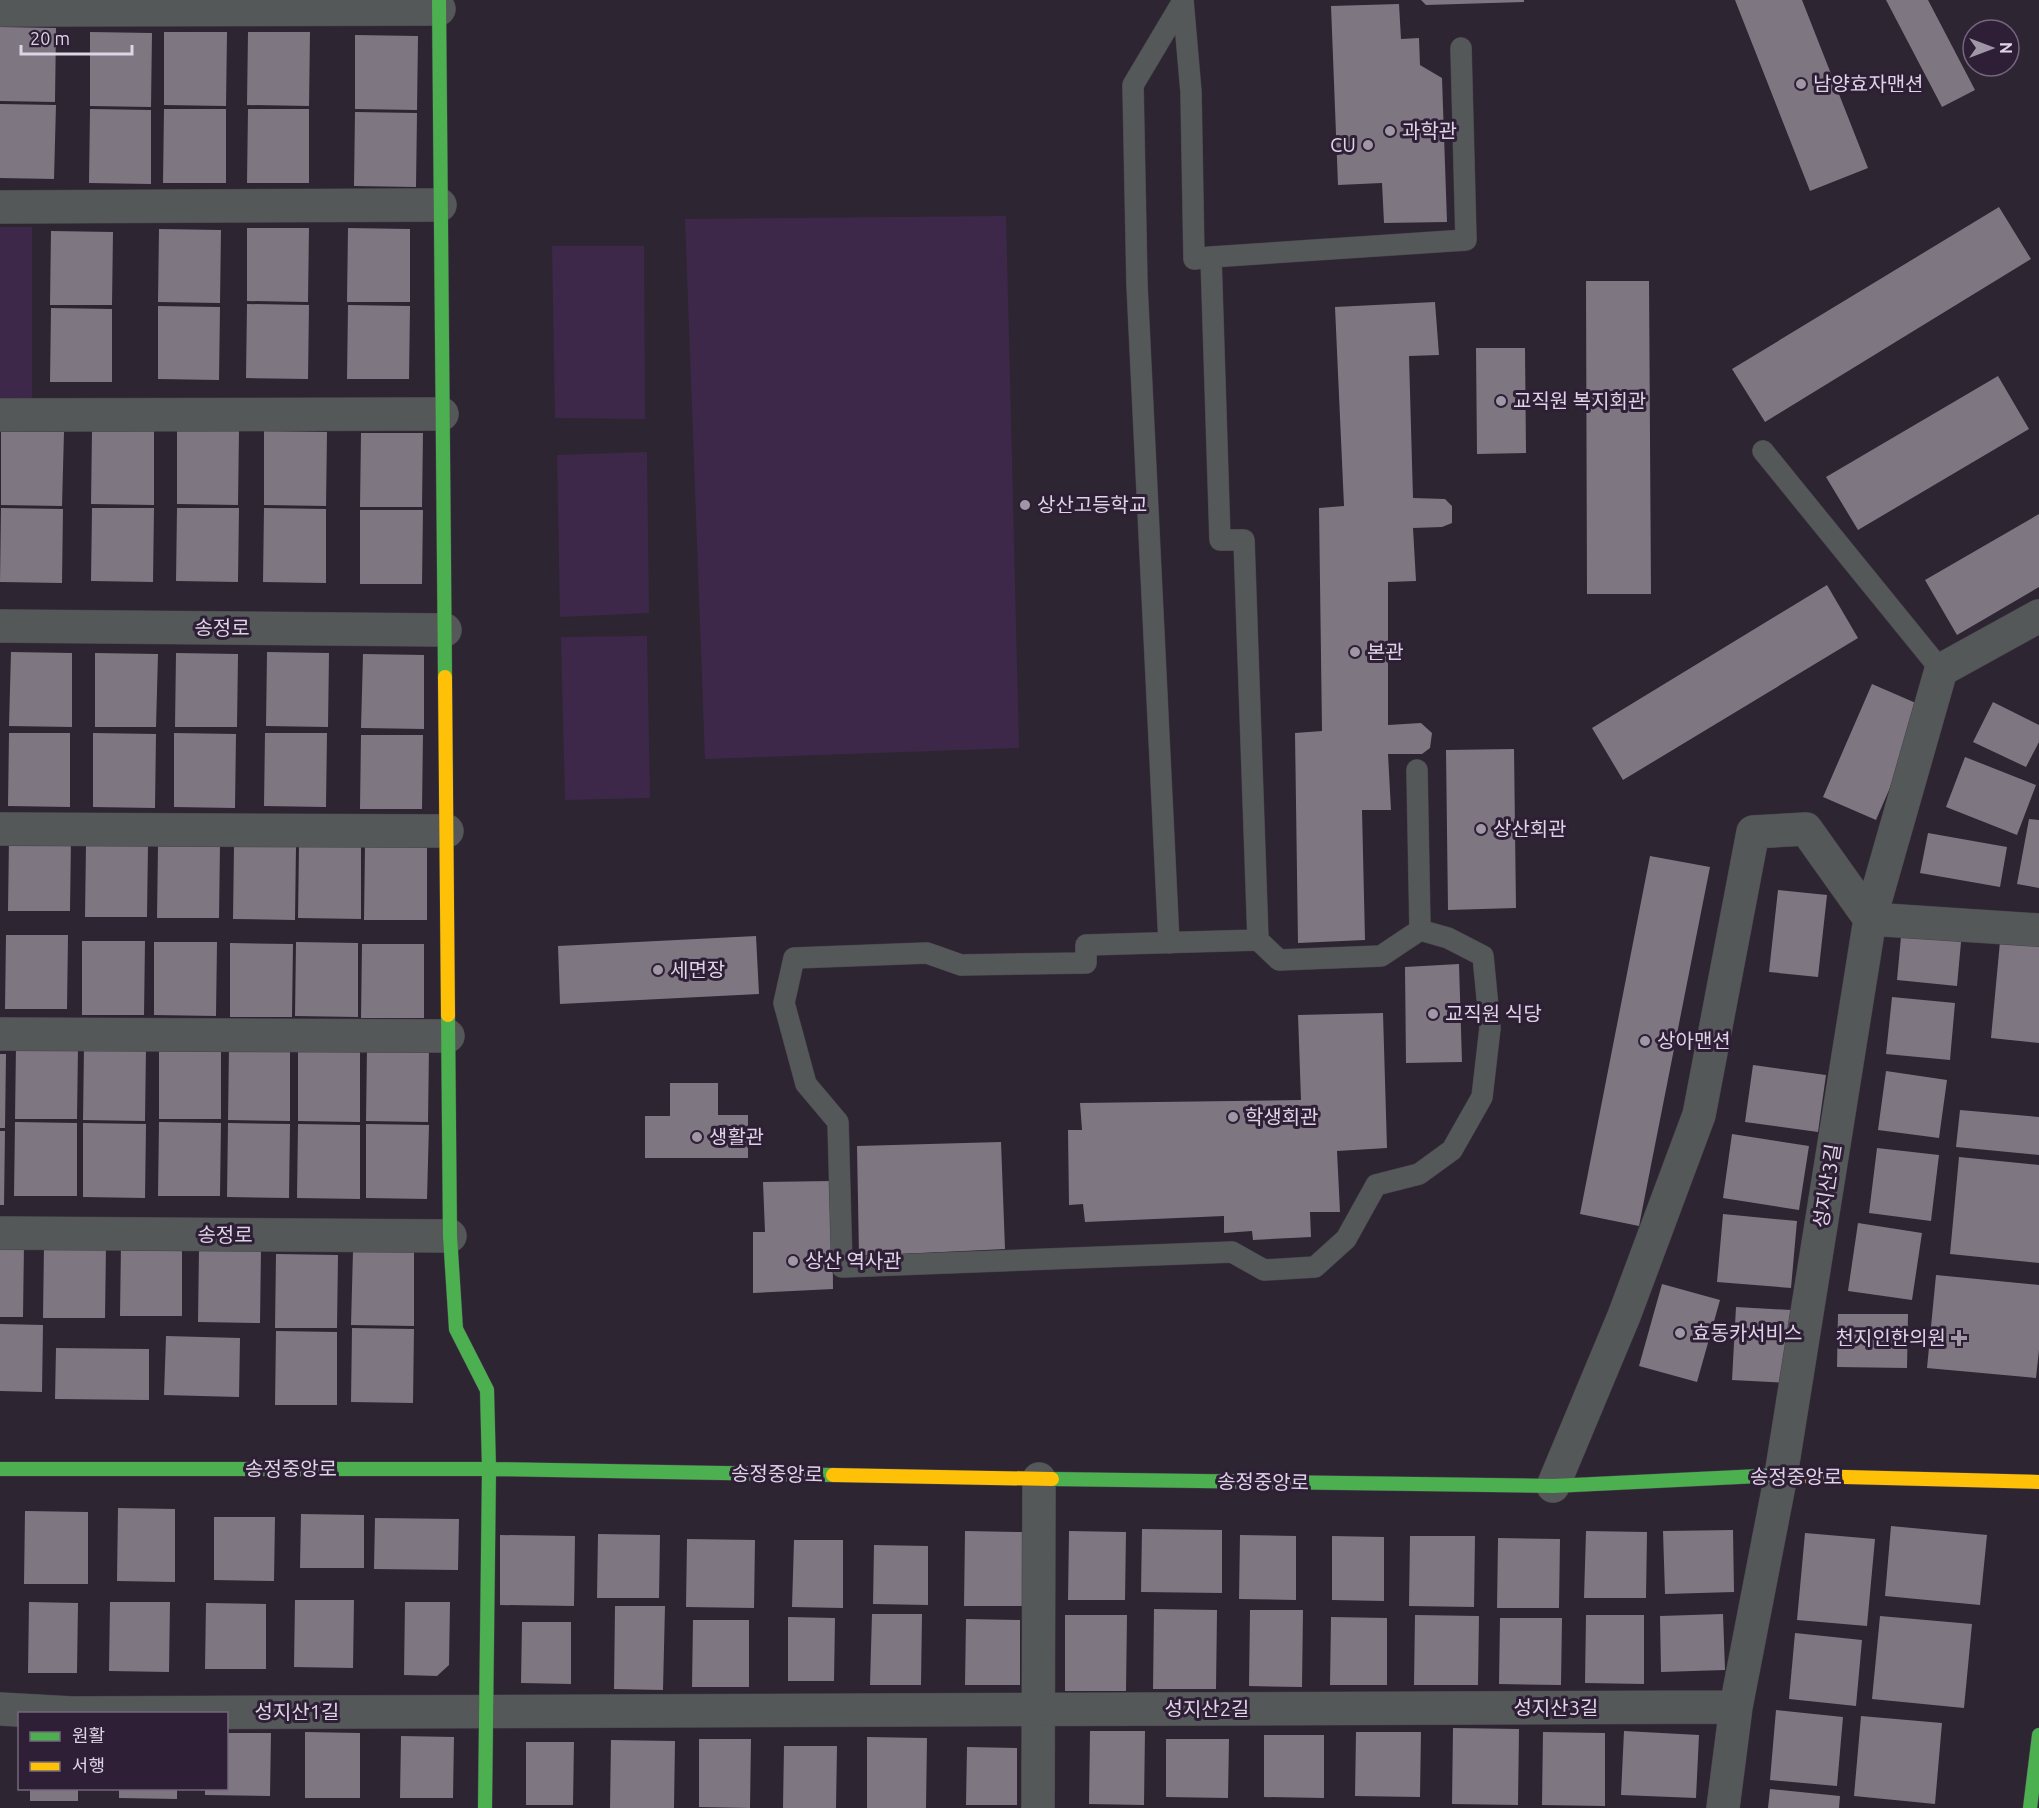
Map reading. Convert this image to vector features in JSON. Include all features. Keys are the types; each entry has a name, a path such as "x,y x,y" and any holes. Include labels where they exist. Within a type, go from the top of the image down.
{"street":[{"path":"0,10 439,4 450,1236 456,1329 487,1390 489,1469 485,1808"},
{"path":"0,207 440,205"},
{"path":"0,415 442,414"},
{"path":"1941,670 2039,616"},
{"name":"송정로","path":"0,626 445,630"},
{"name":"성지산3길","path":"1723,1808 1736,1707 1781,1475 1870,919 1941,670"},
{"path":"0,829 447,831"},
{"path":"1553,1486 1624,1316 1699,1114 1754,832 1806,829 1870,919 2039,930"},
{"path":"0,1034 448,1036"},
{"name":"송정로","path":"0,1233 450,1236"},
{"name":"송정중앙로","path":"0,1469 489,1469 1553,1486 1781,1475 2039,1482"},
{"path":"1038,1808 1039,1479"},
{"name":"성지산3길","path":"1376,1708 1736,1707"},
{"name":"성지산2길","path":"739,1710 1376,1708"},
{"path":"0,1709 54,1712"},
{"name":"성지산1길","path":"228,1712 739,1710"},
{"path":"2030,1808 2039,1735"}],"lane":[{"path":"1183,0 1191,92 1194,259 1466,240 1461,48"},
{"path":"1169,943 1137,285 1133,85 1183,0"},
{"path":"1211,257 1220,540 1244,540 1258,940 1279,960 1381,956 1420,930 1448,938 1483,956 1490,1029 1482,1097 1452,1150 1419,1174 1376,1185 1346,1239 1315,1267 1264,1270 1232,1252 842,1267 838,1122 806,1084 784,1003 794,958 927,953 961,965 1086,963 1086,945 1258,940"},
{"path":"1763,451 1941,670"},
{"path":"1417,770 1420,930"}],"shaded area":[{"path":"1006,216 1019,748 705,759 685,219"},
{"path":"0,227 32,227 32,403 0,403"},
{"path":"552,246 644,246 645,419 555,418"},
{"path":"647,452 649,613 560,617 557,455"},
{"path":"647,636 650,798 565,800 561,637"}],"building":[{"path":"1421,0 1524,0 1524,2 1426,5"},
{"name":"남양효자맨션","path":"1735,0 1802,0 1868,168 1810,191"},
{"path":"1886,0 1928,0 1961,63 1961,78 1969,78 1975,90 1942,107"},
{"name":"과학관","path":"1399,4 1401,39 1419,38 1420,65 1442,78 1447,222 1384,223 1382,183 1338,185 1331,6"},
{"path":"0,27 56,28 55,102 0,101"},
{"path":"90,32 152,33 151,107 90,106"},
{"path":"164,32 227,32 226,106 164,105"},
{"path":"248,32 310,32 309,106 247,105"},
{"path":"355,35 418,36 417,110 355,109"},
{"path":"0,104 56,105 54,179 0,178"},
{"path":"90,109 151,110 151,184 89,183"},
{"path":"164,109 226,109 226,183 163,183"},
{"path":"248,109 309,109 309,183 247,183"},
{"path":"355,112 417,113 416,187 354,186"},
{"path":"1999,207 2031,259 1765,422 1732,369"},
{"path":"247,228 309,228 308,302 247,301"},
{"path":"348,228 410,229 410,302 347,302"},
{"path":"159,229 221,230 220,303 158,302"},
{"path":"51,231 113,232 112,305 50,305"},
{"path":"1586,281 1649,281 1651,594 1587,594"},
{"name":"본관","path":"1435,302 1439,355 1409,356 1413,498 1445,499 1452,506 1452,523 1442,527 1413,528 1416,581 1388,582 1388,725 1421,723 1432,733 1430,748 1422,754 1388,754 1391,810 1362,810 1365,940 1298,943 1295,733 1322,731 1319,508 1344,506 1335,307"},
{"path":"247,304 309,305 308,379 246,378"},
{"path":"348,305 410,306 409,379 347,379"},
{"path":"158,306 220,307 219,380 158,379"},
{"path":"51,308 112,309 112,382 50,382"},
{"name":"교직원 복지회관","path":"1476,348 1525,348 1526,453 1477,454"},
{"path":"1998,376 2029,429 1858,530 1826,477"},
{"path":"1,431 64,432 62,506 1,505"},
{"path":"92,431 154,431 154,505 91,504"},
{"path":"177,431 239,431 238,505 177,504"},
{"path":"264,431 327,432 326,506 264,505"},
{"path":"361,433 423,433 422,507 360,507"},
{"path":"1,508 63,509 62,583 0,582"},
{"path":"92,508 154,508 153,582 91,581"},
{"path":"177,508 239,508 238,582 176,581"},
{"path":"264,508 326,509 326,583 263,582"},
{"path":"360,510 423,510 422,584 360,584"},
{"path":"2039,514 2039,587 1957,635 1925,580"},
{"path":"1827,585 1858,638 1623,780 1592,728"},
{"path":"11,652 72,653 72,727 9,726"},
{"path":"267,652 329,653 328,727 266,726"},
{"path":"95,653 158,654 156,727 95,727"},
{"path":"176,653 238,654 237,727 175,727"},
{"path":"363,654 424,655 424,729 361,728"},
{"path":"1872,684 1925,707 1876,820 1823,797"},
{"path":"1993,702 2039,725 2039,742 2026,767 1973,742"},
{"path":"9,733 70,733 70,807 8,806"},
{"path":"93,733 156,734 155,808 93,807"},
{"path":"174,733 236,734 235,808 174,807"},
{"path":"265,733 327,733 326,807 264,806"},
{"path":"361,735 423,735 422,809 360,809"},
{"name":"상산회관","path":"1514,749 1516,908 1448,910 1446,750"},
{"path":"1965,757 2036,785 2017,835 1946,807"},
{"path":"2029,819 2039,820 2039,888 2017,884"},
{"path":"1928,833 2007,847 2000,887 1920,873"},
{"path":"9,837 71,838 70,911 8,911"},
{"path":"86,843 148,844 147,917 85,917"},
{"path":"158,844 220,844 219,918 157,918"},
{"path":"299,844 361,845 361,919 298,918"},
{"path":"234,845 296,846 295,920 233,919"},
{"path":"365,846 427,847 427,920 364,920"},
{"name":"상아맨션","path":"1650,856 1710,867 1639,1226 1580,1214"},
{"path":"1778,890 1827,895 1818,977 1769,972"},
{"path":"1902,926 1962,931 1957,986 1897,980"},
{"path":"2001,931 2039,935 2039,1043 1991,1038"},
{"path":"6,935 68,935 67,1009 5,1009"},
{"name":"세면장","path":"756,936 759,994 560,1004 558,946"},
{"path":"82,941 145,941 144,1015 82,1015"},
{"path":"154,942 217,942 216,1016 154,1015"},
{"path":"296,942 358,943 358,1017 295,1016"},
{"path":"230,943 293,944 292,1017 230,1017"},
{"path":"362,944 424,944 424,1018 361,1018"},
{"name":"교직원 식당","path":"1459,964 1462,1062 1406,1063 1405,967"},
{"path":"1892,997 1955,1003 1950,1060 1886,1054"},
{"name":"학생회관","path":"1383,1013 1387,1148 1337,1151 1340,1212 1310,1212 1311,1237 1253,1240 1252,1231 1224,1233 1224,1216 1085,1222 1083,1204 1069,1205 1068,1130 1082,1130 1080,1103 1301,1100 1298,1015"},
{"path":"16,1045 78,1046 77,1119 15,1119"},
{"path":"159,1045 221,1046 221,1119 159,1119"},
{"path":"84,1046 146,1047 145,1121 83,1120"},
{"path":"229,1046 290,1047 290,1121 228,1120"},
{"path":"298,1047 360,1048 360,1122 298,1121"},
{"path":"367,1047 429,1048 428,1122 366,1121"},
{"path":"0,1054 6,1054 5,1128 0,1128"},
{"path":"1753,1065 1826,1075 1818,1132 1745,1122"},
{"path":"1886,1071 1947,1080 1939,1138 1878,1130"},
{"name":"생활관","path":"670,1083 718,1083 718,1115 748,1115 748,1158 645,1158 645,1116 670,1116"},
{"path":"1960,1110 2039,1117 2039,1155 1956,1147"},
{"path":"15,1122 77,1123 77,1196 14,1196"},
{"path":"159,1122 221,1123 220,1196 158,1196"},
{"path":"83,1123 146,1124 145,1198 83,1197"},
{"path":"228,1123 290,1124 289,1198 227,1197"},
{"path":"298,1124 360,1125 360,1199 297,1198"},
{"path":"366,1124 429,1125 427,1199 366,1198"},
{"path":"0,1131 5,1131 4,1205 0,1205"},
{"path":"1732,1134 1809,1146 1799,1210 1723,1198"},
{"path":"1001,1142 1005,1249 859,1256 857,1146"},
{"path":"1877,1148 1939,1155 1931,1221 1869,1213"},
{"path":"1959,1157 2039,1165 2039,1263 1950,1254"},
{"name":"상산 역사관","path":"832,1181 833,1289 753,1293 753,1232 765,1232 763,1182"},
{"path":"1723,1214 1797,1221 1791,1288 1717,1282"},
{"path":"1858,1223 1922,1233 1912,1300 1848,1291"},
{"path":"121,1242 182,1243 182,1316 120,1316"},
{"path":"0,1243 24,1244 23,1317 0,1317"},
{"path":"44,1244 106,1245 105,1318 43,1318"},
{"path":"199,1248 261,1249 260,1323 198,1322"},
{"path":"353,1251 414,1252 414,1326 351,1325"},
{"path":"276,1254 338,1255 337,1328 275,1328"},
{"path":"1936,1275 2039,1285 2039,1350 2036,1378 1927,1368"},
{"name":"효동카서비스","path":"1662,1284 1720,1300 1697,1382 1639,1366"},
{"path":"1736,1307 1791,1310 1787,1383 1732,1380"},
{"path":"1838,1314 1908,1314 1907,1368 1837,1367"},
{"path":"0,1324 43,1325 42,1392 0,1391"},
{"path":"352,1328 414,1329 413,1403 351,1402"},
{"path":"276,1331 337,1332 337,1405 275,1405"},
{"path":"166,1336 240,1338 239,1397 164,1395"},
{"path":"56,1348 149,1349 149,1400 55,1399"},
{"path":"118,1508 175,1509 175,1582 117,1581"},
{"path":"25,1511 88,1512 88,1584 24,1584"},
{"path":"301,1514 364,1515 364,1568 300,1568"},
{"path":"214,1517 275,1517 274,1581 214,1580"},
{"path":"375,1518 459,1519 458,1570 374,1569"},
{"path":"1891,1526 1987,1535 1980,1605 1885,1596"},
{"path":"1142,1529 1222,1530 1222,1593 1141,1592"},
{"path":"1733,1530 1734,1592 1665,1594 1663,1531"},
{"path":"965,1531 1023,1532 1023,1606 964,1606"},
{"path":"1069,1531 1126,1532 1125,1600 1068,1600"},
{"path":"1586,1531 1647,1532 1646,1598 1584,1598"},
{"path":"1805,1533 1875,1539 1867,1626 1797,1620"},
{"path":"598,1534 660,1535 659,1598 597,1598"},
{"path":"500,1535 575,1536 574,1606 500,1605"},
{"path":"1240,1535 1296,1536 1296,1600 1239,1599"},
{"path":"1332,1536 1384,1537 1384,1601 1332,1600"},
{"path":"1410,1536 1475,1536 1474,1607 1409,1606"},
{"path":"1498,1538 1560,1539 1559,1608 1497,1608"},
{"path":"687,1539 755,1540 754,1608 686,1607"},
{"path":"794,1540 843,1540 843,1608 792,1607"},
{"path":"874,1545 928,1546 928,1605 873,1604"},
{"path":"295,1600 354,1600 353,1668 294,1667"},
{"path":"29,1602 78,1603 77,1673 28,1673"},
{"path":"110,1602 170,1602 169,1672 109,1671"},
{"path":"405,1602 450,1602 449,1665 437,1676 404,1675"},
{"path":"206,1603 266,1604 266,1669 205,1669"},
{"path":"615,1606 665,1606 663,1690 614,1689"},
{"path":"1154,1609 1217,1610 1216,1689 1153,1689"},
{"path":"1250,1610 1303,1610 1302,1687 1249,1686"},
{"path":"872,1614 922,1614 921,1685 870,1685"},
{"path":"1723,1614 1725,1670 1661,1672 1660,1616"},
{"path":"1065,1615 1127,1615 1126,1691 1065,1691"},
{"path":"1415,1615 1479,1616 1478,1685 1414,1685"},
{"path":"1586,1615 1644,1615 1644,1684 1585,1683"},
{"path":"1880,1616 1972,1624 1964,1708 1872,1699"},
{"path":"788,1617 835,1618 834,1681 788,1681"},
{"path":"1331,1617 1387,1618 1387,1685 1330,1685"},
{"path":"1500,1618 1562,1618 1561,1685 1499,1684"},
{"path":"966,1619 1020,1620 1020,1685 965,1685"},
{"path":"693,1620 749,1620 749,1687 692,1687"},
{"path":"522,1622 571,1622 571,1684 521,1683"},
{"path":"1795,1633 1862,1640 1856,1706 1789,1699"},
{"path":"1776,1710 1843,1717 1837,1786 1770,1780"},
{"path":"1861,1716 1942,1723 1935,1804 1854,1796"},
{"path":"1453,1728 1519,1729 1518,1805 1452,1804"},
{"path":"1090,1731 1145,1731 1144,1805 1089,1804"},
{"path":"1624,1731 1699,1735 1696,1798 1621,1795"},
{"path":"305,1732 360,1733 360,1798 305,1798"},
{"path":"1356,1732 1421,1732 1420,1797 1355,1796"},
{"path":"1543,1732 1605,1733 1605,1806 1542,1805"},
{"path":"228,1733 271,1733 270,1796 205,1795 205,1790 228,1790"},
{"path":"1264,1735 1324,1735 1324,1798 1264,1797"},
{"path":"401,1736 454,1737 453,1798 400,1798"},
{"path":"867,1737 927,1738 926,1808 867,1808"},
{"path":"699,1739 751,1739 750,1808 699,1807"},
{"path":"1166,1739 1229,1739 1228,1798 1166,1797"},
{"path":"611,1740 675,1741 674,1808 610,1808"},
{"path":"526,1742 574,1742 573,1805 526,1805"},
{"path":"784,1746 837,1746 836,1808 783,1808"},
{"path":"967,1747 1017,1748 1017,1805 966,1805"},
{"path":"1770,1789 1840,1796 1839,1808 1768,1808"},
{"path":"30,1790 78,1790 78,1801 30,1801"},
{"path":"119,1790 177,1790 177,1799 119,1798"}],"traffic: fast":[{"path":"439,0 445,677"},
{"path":"448,1015 450,1236 456,1329 487,1390 489,1469 485,1808"},
{"path":"0,1469 489,1469 833,1475"},
{"path":"1052,1479 1553,1486 1781,1475 1806,1476"},
{"path":"2030,1808 2039,1735"}],"traffic: slow":[{"path":"445,677 448,1015"},
{"path":"833,1475 1052,1479"},
{"path":"1806,1476 2039,1482"}],"place":[{"name":"남양효자맨션","path":"1801,84"},
{"name":"과학관","path":"1390,131"},
{"name":"CU","path":"1368,145"},
{"name":"교직원 복지회관","path":"1501,401"},
{"name":"상산고등학교","path":"1025,505"},
{"name":"본관","path":"1355,652"},
{"name":"상산회관","path":"1481,829"},
{"name":"세면장","path":"658,970"},
{"name":"교직원 식당","path":"1433,1014"},
{"name":"상아맨션","path":"1645,1041"},
{"name":"학생회관","path":"1233,1117"},
{"name":"생활관","path":"697,1137"},
{"name":"상산 역사관","path":"793,1261"},
{"name":"효동카서비스","path":"1680,1333"},
{"name":"천지인한의원","path":"1959,1338"}]}
